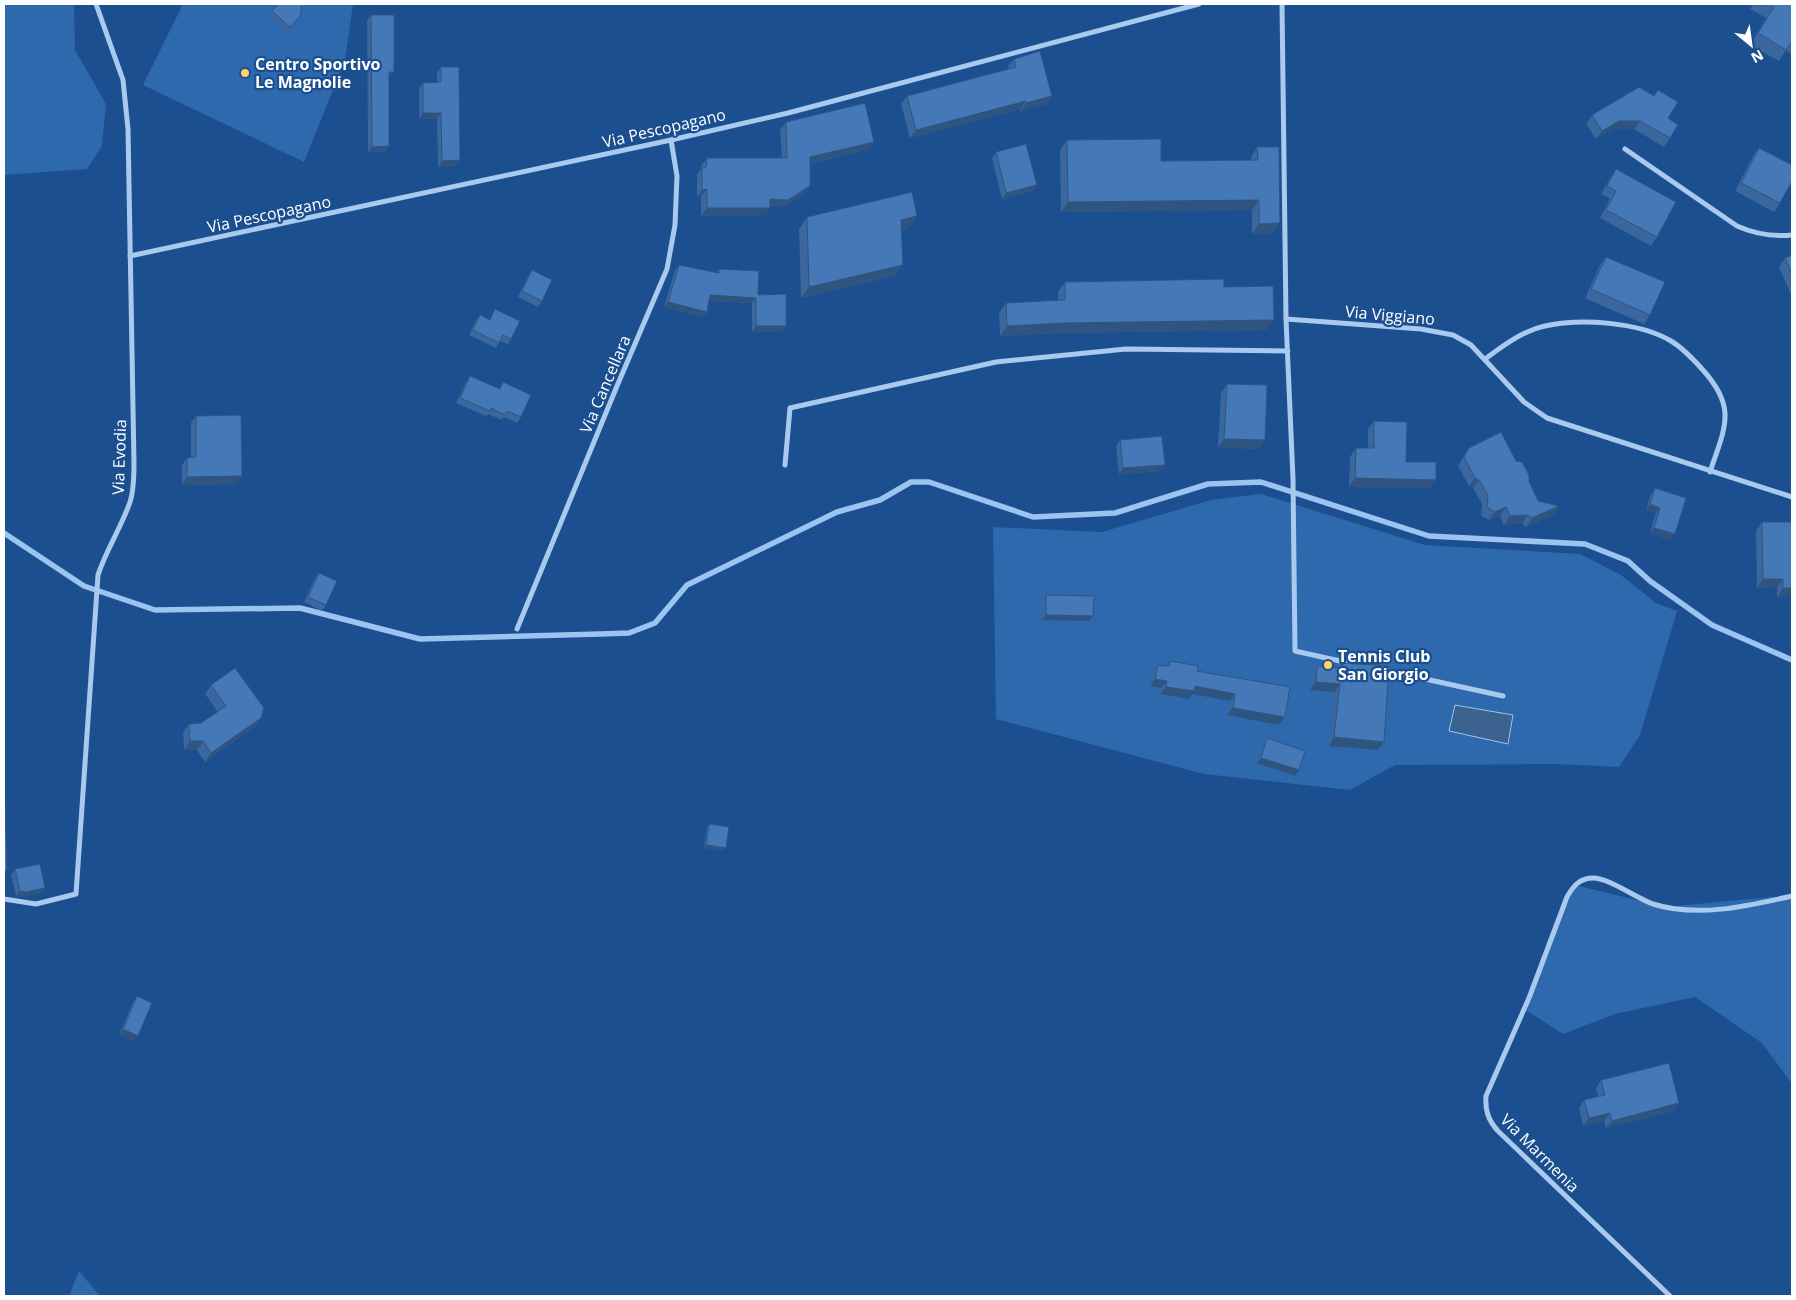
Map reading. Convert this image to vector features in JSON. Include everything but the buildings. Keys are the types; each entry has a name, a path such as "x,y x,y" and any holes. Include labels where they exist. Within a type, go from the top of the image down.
{"street":[{"name":"Via Evodia","path":"4,900 36,904 76,894 98,575 109,545 130,502 134,486 128,129 124,80 96,4"},
{"name":"Via Pescopagano","path":"130,256 671,140 796,110 1199,4"},
{"path":"1282,4 1286,319 1293,479 1295,651 1361,665"},
{"name":"Via Cancellara","path":"517,629 666,269 675,225 677,176 671,140"},
{"path":"1625,149 1737,226 1768,236 1792,235"},
{"name":"Via Viggiano","path":"1286,319 1443,332 1463,340 1485,359 1524,402 1547,418 1792,497"},
{"path":"1485,359 1520,336 1543,326 1558,324 1618,325 1642,329 1662,336 1685,351 1706,374 1716,388 1723,403 1725,412 1723,428 1710,472"},
{"path":"785,465 790,408 996,362 1126,349 1288,351"},
{"path":"1380,670 1503,696"},
{"name":"Via Marmenia","path":"1670,1296 1498,1131 1488,1118 1486,1111 1488,1090 1532,990 1567,897 1574,885 1580,881 1590,878 1600,879 1650,903 1683,910 1730,907 1792,896"}],"shaded area":[{"path":"4,4 74,4 75,50 106,104 102,146 87,169 4,175"},
{"name":"Centro Sportivo Le Magnolie","path":"183,4 353,4 345,60 304,162 143,85"},
{"name":"Tennis Club San Giorgio","path":"1261,494 1425,545 1580,554 1621,575 1656,603 1677,611 1640,735 1619,767 1555,764 1395,765 1350,790 1204,774 996,719 993,527 1102,532 1211,500"},
{"path":"1455,705 1513,715 1508,744 1449,731"},
{"path":"1575,885 1665,907 1792,895 1792,1084 1762,1043 1695,997 1615,1014 1563,1034 1524,1009"},
{"path":"79,1271 100,1296 69,1296"}],"waterway":[{"path":"4,533 84,586 155,610 300,608 420,639 629,633 655,623 687,585 837,512 880,500 911,482 929,482 1033,517 1115,513 1208,484 1261,482 1429,536 1585,544 1628,561 1650,581 1712,625 1792,660"}],"place":[{"name":"Centro Sportivo Le Magnolie","path":"245,73"},
{"name":"Tennis Club San Giorgio","path":"1328,665"}]}
